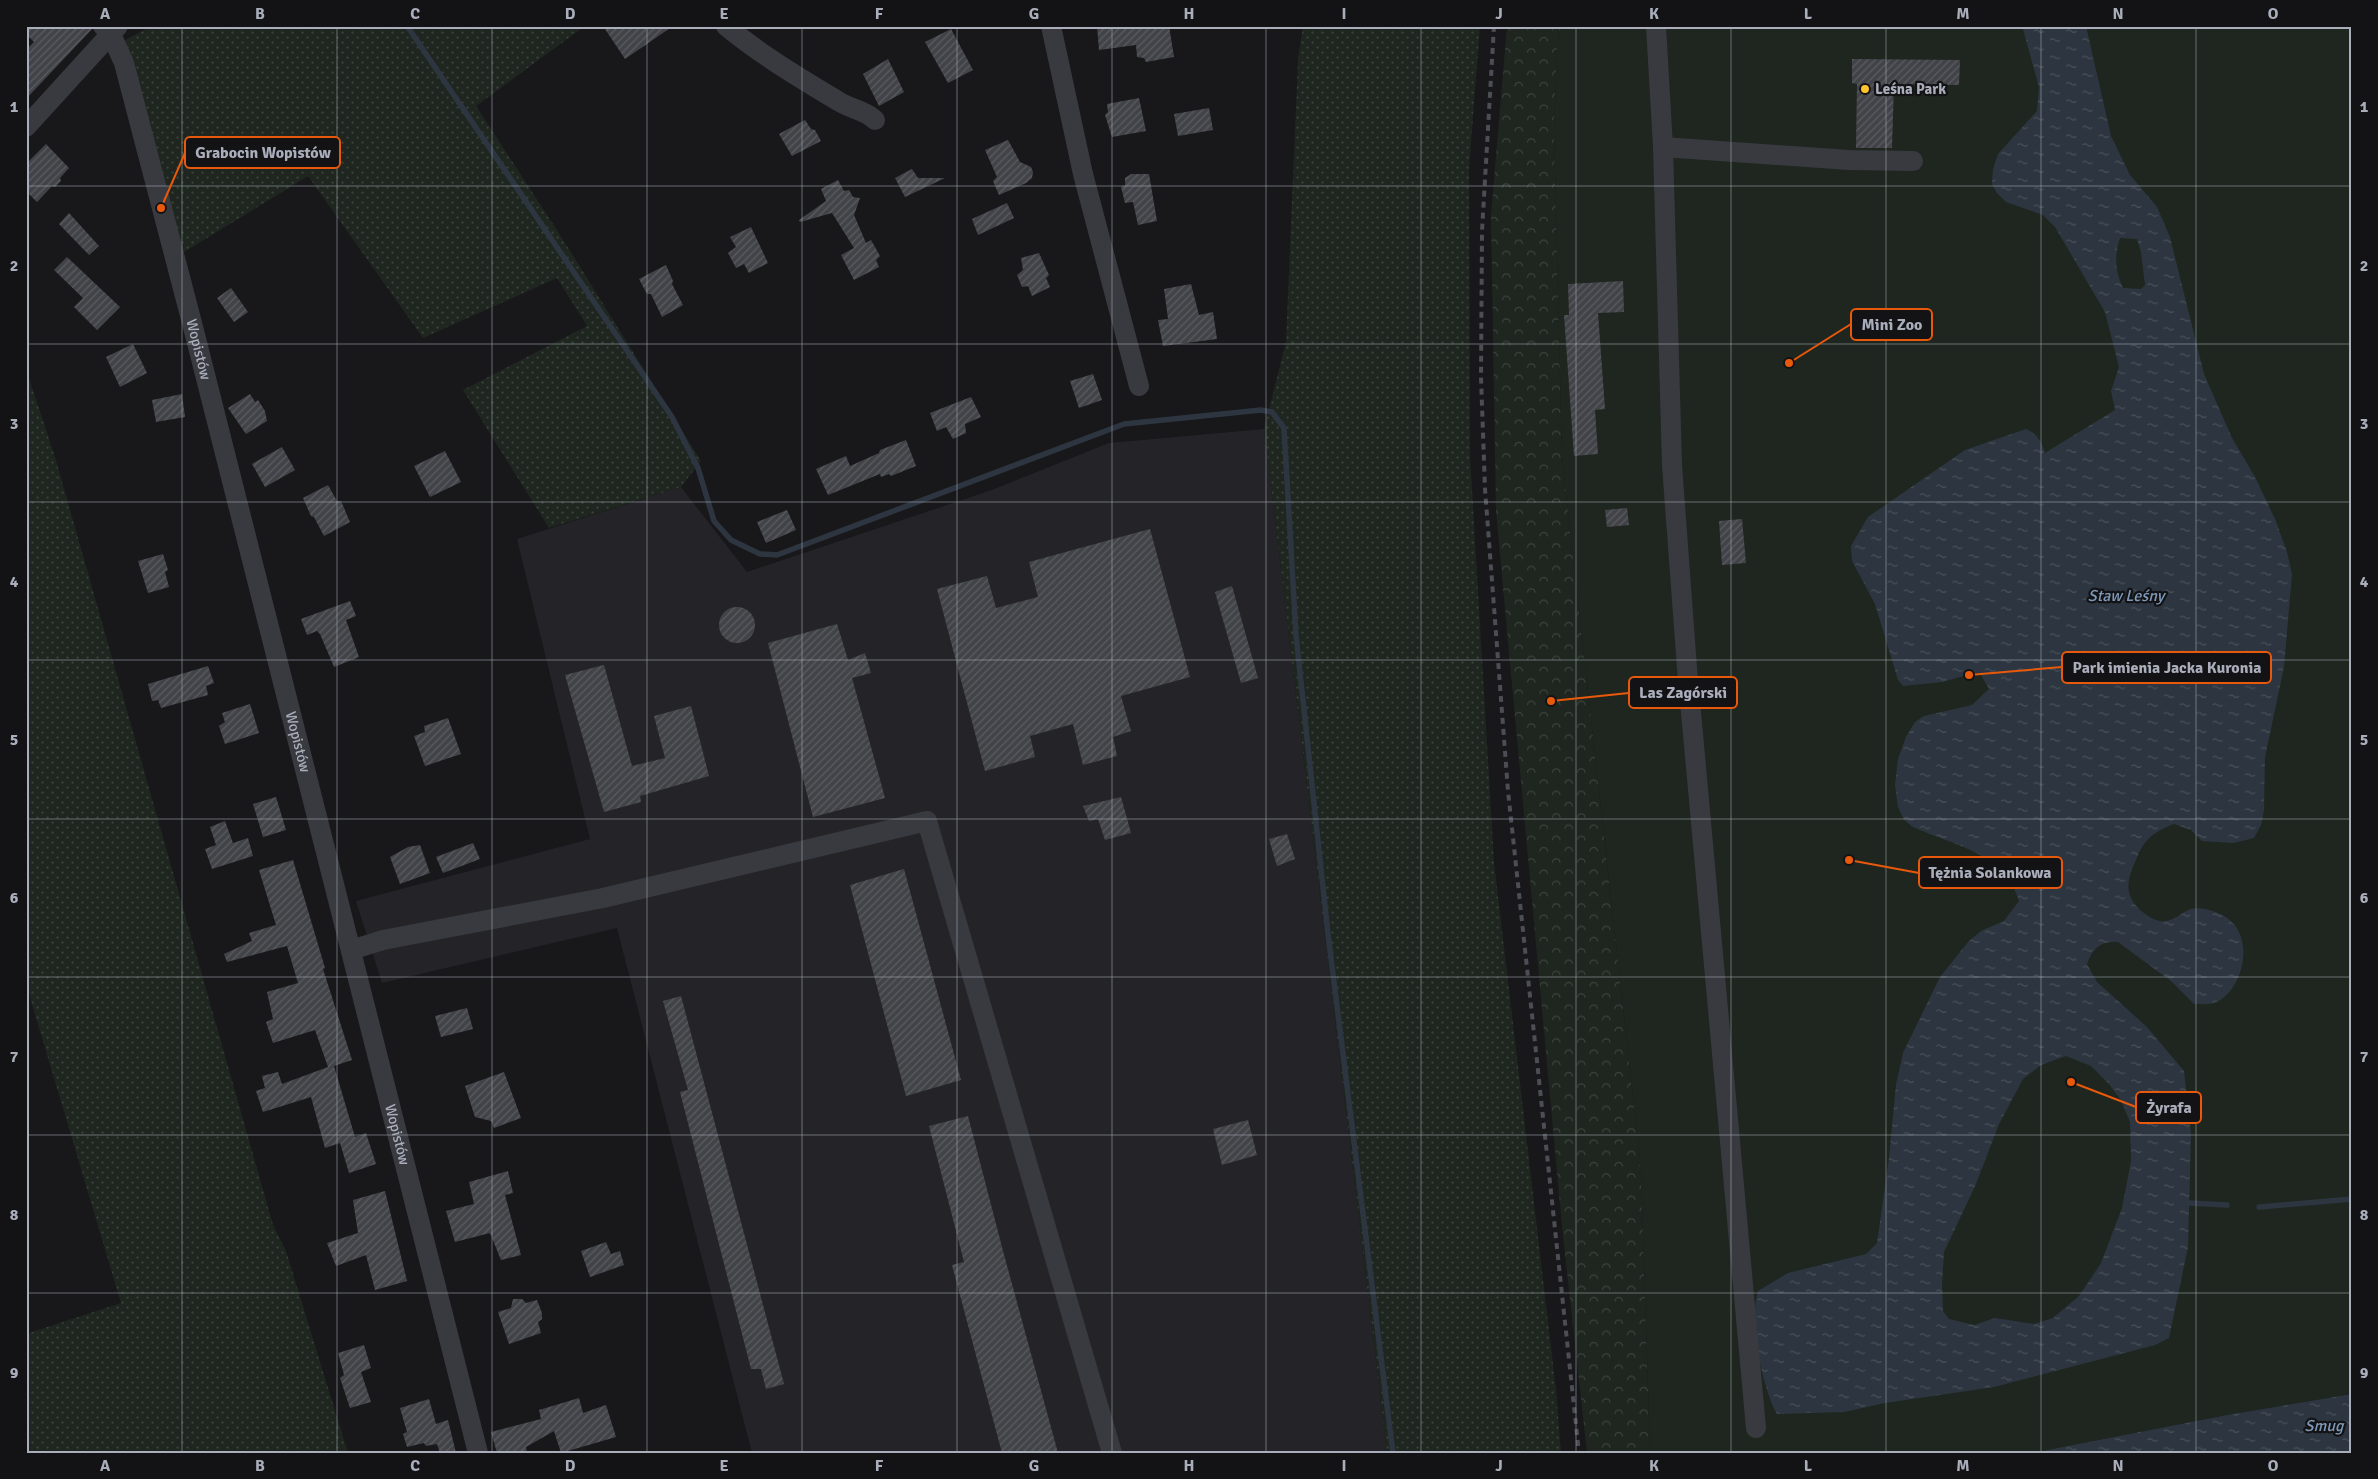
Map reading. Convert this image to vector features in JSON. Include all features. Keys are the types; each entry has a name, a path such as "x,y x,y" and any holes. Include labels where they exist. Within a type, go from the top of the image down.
{"street":[{"path":"726,26 751,47 841,103 870,115 875,120"},
{"path":"1051,26 1082,174 1139,386"},
{"path":"1656,26 1663,147 1672,465 1686,658 1756,1428"},
{"path":"26,127 110,29"},
{"name":"Wopistów","path":"110,29 124,63 478,1453"},
{"path":"1663,147 1849,160 1913,161"},
{"path":"351,950 383,940 603,898 927,821 1112,1453"}],"shaded area":[{"path":"1264,429 1387,1453 752,1453 617,928 382,983 356,901 590,839 517,539 681,487 747,572 989,491 1109,443"}],"green space":[{"path":"152,26 585,26 476,106 562,238 701,461 681,487 549,528 463,390 587,326 557,278 423,338 308,176 168,262 110,48"},
{"path":"1303,26 1480,26 1469,168 1470,456 1494,862 1556,1390 1561,1453 1387,1453 1264,429 1286,342 1298,60"},
{"path":"1507,26 1561,26 1557,46 1554,131 1562,457 1641,1169 1650,1453 1587,1453 1562,1226 1496,511 1491,216"},
{"path":"1561,26 2352,26 2352,1394 2227,1415 2032,1453 1650,1453 1641,1169 1562,457 1554,131 1557,46"},
{"path":"26,369 55,457 273,1225 286,1251 348,1453 26,1453 26,1334 121,1303 26,984"}],"water":[{"name":"Staw Leśny","path":"2021,26 2086,26 2111,136 2130,175 2157,207 2170,237 2204,374 2232,438 2255,477 2275,519 2287,552 2292,574 2284,667 2265,757 2264,810 2261,825 2254,838 2233,843 2202,841 2191,830 2174,824 2152,835 2144,844 2128,884 2130,897 2134,903 2144,913 2157,920 2169,921 2195,908 2210,910 2227,918 2236,926 2241,937 2243,962 2234,986 2226,995 2212,1004 2194,1004 2171,981 2118,942 2102,944 2092,954 2087,964 2097,982 2147,1027 2184,1071 2191,1134 2188,1247 2169,1338 2155,1345 1994,1387 1885,1403 1844,1412 1777,1414 1766,1388 1758,1354 1755,1319 1758,1291 1788,1273 1866,1254 1877,1243 1889,1158 1896,1085 1903,1053 1940,977 1969,941 1981,931 2004,921 2019,901 2012,885 1990,861 1976,853 1913,827 1904,820 1898,807 1895,785 1898,759 1906,737 1915,722 1924,716 1972,705 1989,689 1981,675 1975,673 1942,682 1903,686 1898,680 1875,604 1852,561 1851,546 1868,517 1965,450 2026,429 2039,438 2045,453 2115,410 2111,391 2119,367 2105,312 2055,227 2043,215 2006,202 1997,193 1992,184 1993,169 1998,154 2037,111 2039,87","holes":["2120,238 2137,239 2141,252 2145,285 2141,289 2123,288 2120,282 2116,257","2066,1056 2091,1066 2109,1084 2121,1100 2130,1122 2131,1161 2122,1208 2101,1263 2079,1296 2053,1318 2034,1324 1995,1318 1974,1325 1949,1319 1943,1311 1944,1252 1976,1184 1999,1124 2023,1079 2041,1065"]},
{"name":"Smug","path":"2352,1394 2352,1453 2032,1453 2227,1415"}],"building":[{"path":"26,26 91,26 92,29 26,99 26,50 34,42 26,34"},
{"path":"603,26 673,26 625,59"},
{"path":"1097,26 1169,26 1174,57 1146,62 1144,58 1137,57 1136,45 1099,50"},
{"path":"951,29 973,70 948,83 925,42"},
{"path":"888,59 904,92 879,106 863,74"},
{"path":"1852,59 1960,60 1959,85 1894,84 1892,148 1856,148 1857,84 1852,83"},
{"path":"1139,98 1146,131 1112,137 1105,115 1108,112 1107,104"},
{"path":"1209,108 1213,130 1178,136 1174,114"},
{"path":"805,120 811,129 815,130 821,141 792,156 779,134"},
{"path":"1008,140 1020,162 1031,167 1033,172 1032,178 1026,183 999,195 993,181 997,177 985,150"},
{"path":"46,144 69,168 60,178 61,181 55,187 52,186 37,202 26,191 26,164"},
{"path":"912,169 918,178 945,178 905,197 895,178"},
{"path":"1131,174 1149,174 1157,221 1138,225 1133,202 1125,203 1121,187 1125,185 1125,178"},
{"path":"838,180 844,191 849,190 853,197 860,198 854,215 866,243 871,240 880,256 876,260 879,267 854,280 841,255 854,248 832,213 800,222 799,220 826,201 821,189"},
{"path":"1007,203 1014,218 978,235 972,219"},
{"path":"69,213 99,246 89,255 59,224"},
{"path":"751,227 768,263 749,273 744,264 736,268 728,253 736,247 730,237"},
{"path":"1039,253 1049,275 1046,278 1050,287 1032,296 1028,286 1022,287 1017,275 1023,270 1021,258"},
{"path":"67,257 120,307 97,330 74,307 83,298 54,270"},
{"path":"666,265 673,281 672,284 683,305 662,317 651,294 647,294 639,279"},
{"path":"1623,281 1624,312 1598,313 1605,409 1595,410 1598,454 1574,456 1564,315 1569,315 1568,284"},
{"path":"1191,284 1199,315 1213,312 1217,339 1163,346 1158,320 1168,319 1164,289"},
{"path":"231,288 248,312 234,322 217,298"},
{"path":"133,344 147,373 120,387 106,357"},
{"path":"1093,374 1102,400 1079,408 1070,381"},
{"path":"182,394 185,417 156,422 152,400"},
{"path":"250,394 255,402 258,400 265,411 267,421 246,434 228,408"},
{"path":"971,397 981,417 965,424 966,433 953,439 946,427 937,431 930,413"},
{"path":"906,440 916,466 891,476 889,474 881,477 880,474 828,495 816,469 846,456 850,466 879,453 880,450"},
{"path":"282,447 295,470 265,487 252,464"},
{"path":"445,451 461,482 430,497 414,466"},
{"path":"328,485 337,501 341,501 350,522 324,536 314,517 311,516 303,498"},
{"path":"1627,508 1629,525 1607,527 1605,510"},
{"path":"787,510 796,530 766,543 757,522"},
{"path":"1742,519 1746,563 1722,565 1719,521"},
{"path":"1150,529 1190,677 1121,696 1131,731 1113,737 1117,756 1083,765 1073,724 1030,736 1035,757 985,771 937,589 987,576 996,608 1038,597 1029,562"},
{"path":"163,554 168,570 165,572 169,587 148,593 138,561"},
{"path":"1232,586 1258,678 1241,683 1215,592"},
{"path":"350,601 356,616 346,620 359,657 334,667 320,634 317,631 307,635 301,619"},
{"path":"737,607 744,608 750,612 754,618 754,632 750,638 744,642 737,643 730,642 724,638 720,632 719,625 720,618 724,612 730,608"},
{"path":"837,624 848,660 865,653 871,673 852,678 885,798 813,817 768,643"},
{"path":"604,665 632,766 665,758 654,716 691,706 709,776 640,796 641,802 604,812 565,675"},
{"path":"208,666 214,683 206,686 208,695 161,708 158,700 152,701 148,684"},
{"path":"250,704 259,733 225,744 219,726 225,722 222,713"},
{"path":"448,718 461,754 425,766 414,736 425,732 424,726"},
{"path":"276,797 286,830 263,837 253,804"},
{"path":"1121,797 1131,833 1105,840 1098,819 1089,821 1083,806"},
{"path":"225,821 233,843 248,838 253,856 212,869 205,849 216,845 210,827"},
{"path":"1287,834 1295,859 1277,866 1269,839"},
{"path":"473,843 480,859 443,873 436,857"},
{"path":"420,845 430,873 400,884 390,857 408,847"},
{"path":"293,860 325,968 323,969 352,1060 334,1066 355,1137 366,1133 376,1164 349,1173 340,1143 325,1148 311,1097 263,1112 256,1091 265,1088 262,1076 278,1072 282,1084 328,1067 315,1030 273,1043 266,1022 273,1019 267,992 298,983 287,946 227,962 224,954 252,941 249,933 276,925 259,870"},
{"path":"904,869 961,1080 906,1096 850,885"},
{"path":"681,996 784,1384 766,1389 761,1369 751,1369 680,1092 688,1090 663,1001"},
{"path":"467,1008 473,1029 441,1037 435,1016"},
{"path":"504,1072 521,1118 494,1128 491,1121 475,1117 465,1086"},
{"path":"968,1116 1058,1453 1002,1453 952,1265 964,1262 929,1126"},
{"path":"1248,1120 1257,1155 1222,1165 1213,1129"},
{"path":"508,1171 513,1193 505,1195 521,1255 501,1260 490,1233 455,1242 446,1211 474,1204 469,1182"},
{"path":"385,1191 407,1281 375,1290 366,1255 336,1266 327,1243 358,1233 353,1200"},
{"path":"606,1242 611,1254 620,1251 624,1265 590,1277 581,1251"},
{"path":"513,1299 522,1299 526,1303 537,1300 542,1313 542,1319 538,1322 541,1333 509,1344 498,1312 511,1308"},
{"path":"364,1345 371,1368 361,1372 371,1402 350,1408 340,1378 344,1375 338,1353"},
{"path":"579,1398 583,1413 606,1405 616,1437 561,1453 554,1431 526,1447 527,1453 497,1453 491,1432 541,1419 539,1410"},
{"path":"429,1399 436,1424 448,1420 456,1453 440,1453 437,1444 426,1446 424,1443 407,1447 403,1434 407,1432 400,1408"}],"waterway":[{"path":"407,26 672,417 698,468 714,521 731,540 760,554 777,555 1124,424 1261,410 1272,412 1284,428 1296,635 1328,934 1393,1453"},
{"path":"2259,1207 2352,1199"},
{"path":"2189,1203 2227,1205"}],"railway":[{"path":"1494,26 1482,231 1481,377 1485,489 1508,791 1579,1453"}],"place":[{"name":"Leśna Park","path":"1865,89"},
{"name":"Grabocin Wopistów","path":"161,208"},
{"name":"Mini Zoo","path":"1789,363"},
{"name":"Park imienia Jacka Kuronia","path":"1969,675"},
{"name":"Las Zagórski","path":"1551,701"},
{"name":"Tężnia Solankowa","path":"1849,860"},
{"name":"Żyrafa","path":"2071,1082"}]}
